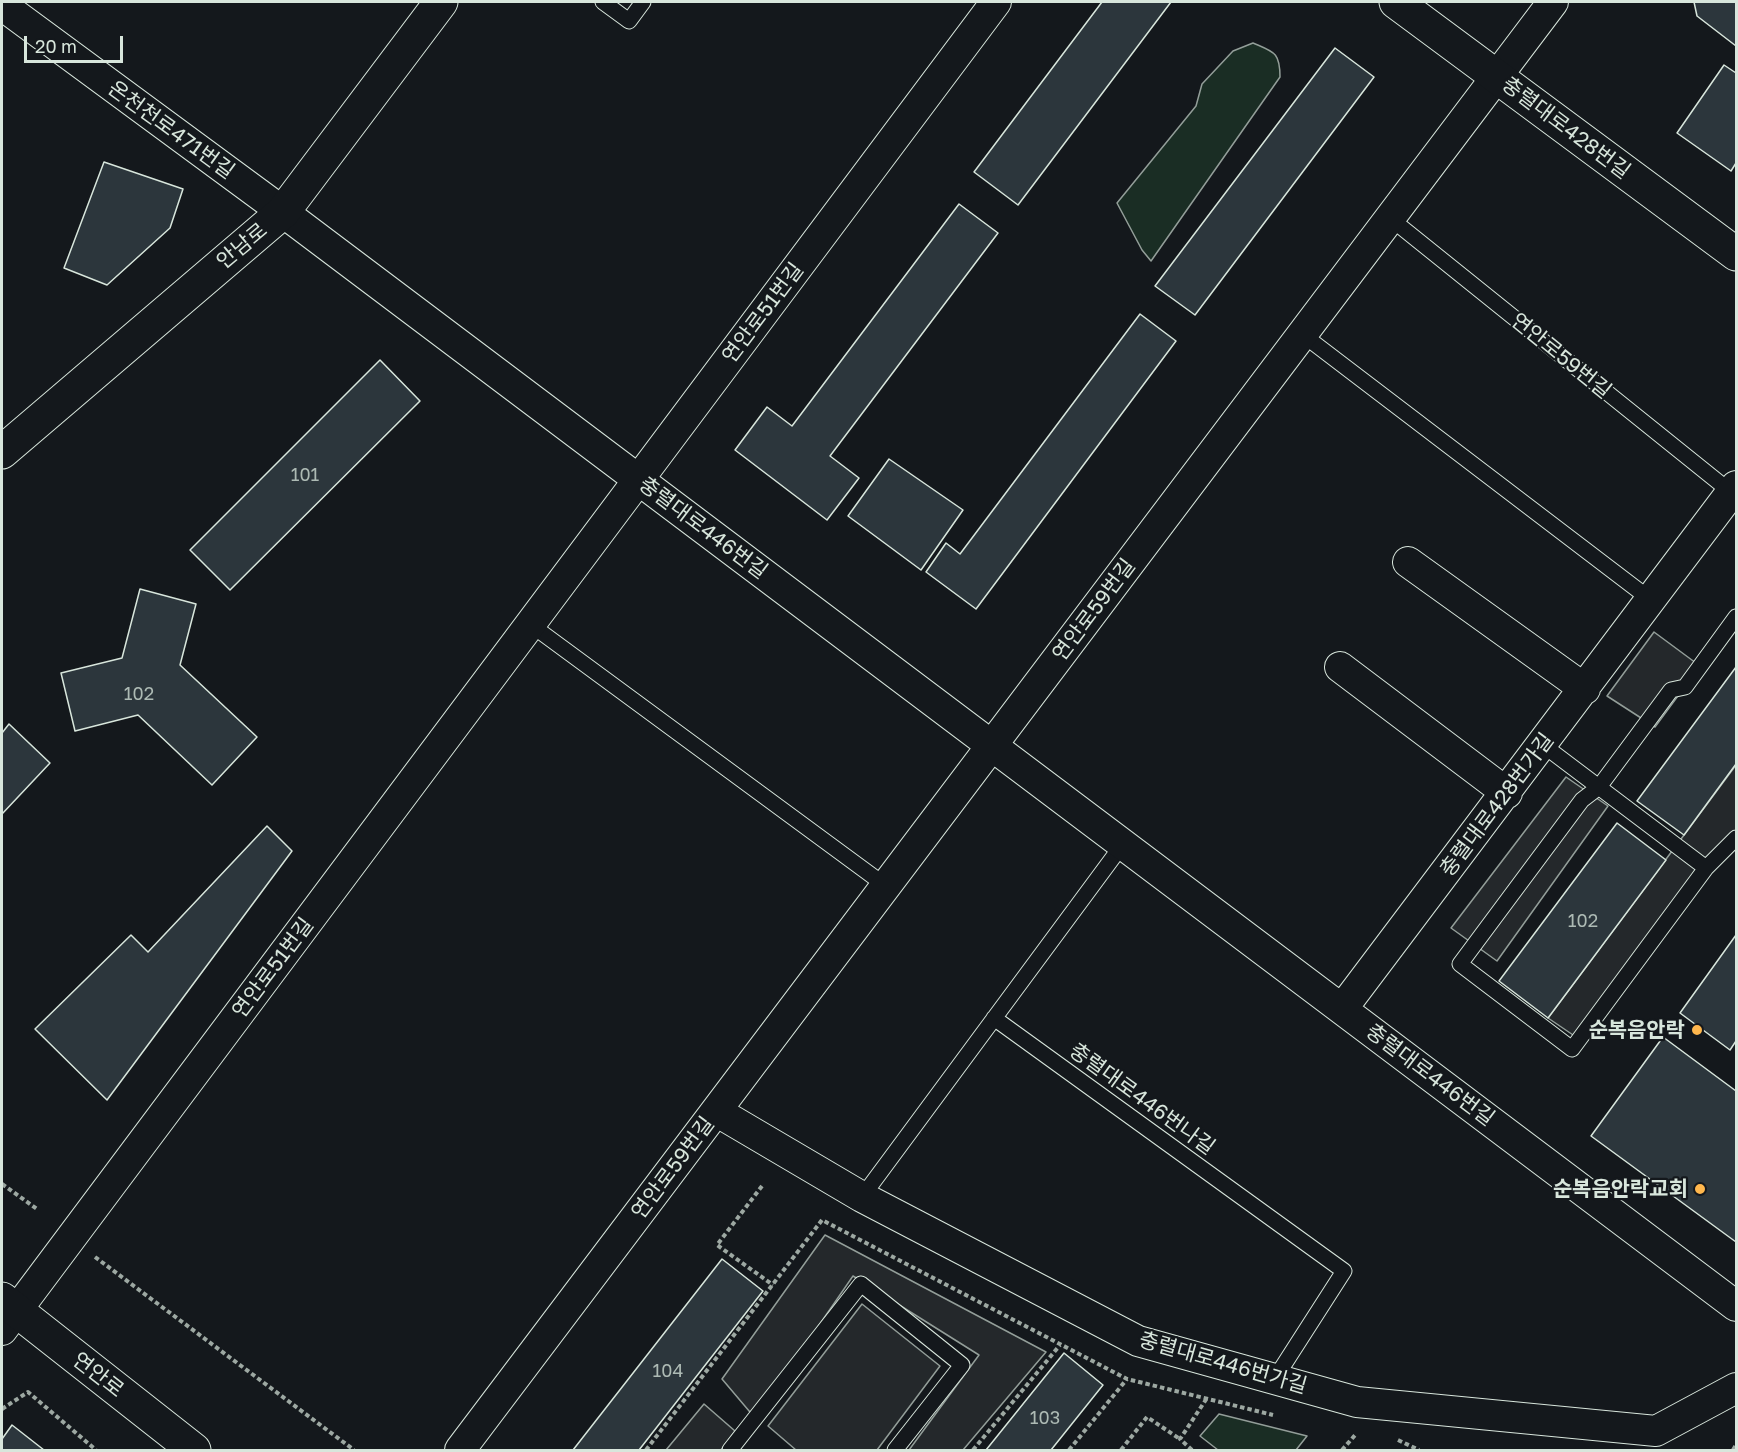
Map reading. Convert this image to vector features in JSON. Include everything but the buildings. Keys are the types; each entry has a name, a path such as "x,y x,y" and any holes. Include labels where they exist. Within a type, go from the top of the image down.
{"street":[{"name":"안남로","path":"2,452 283,212 441,2"},
{"name":"연안로51번길","path":"6,1313 530,624 996,2"},
{"name":"충렬대로428번길","path":"1396,2 1737,254"},
{"name":"연안로59번길","path":"460,1450 1553,2"},
{"name":"온천천로471번길","path":"2,5 283,212"},
{"name":"충렬대로446번길","path":"283,212 1737,1306"},
{"name":"충렬대로428번가길","path":"1342,1010 1734,490"},
{"path":"1408,562 1585,689"},
{"path":"1340,667 1507,793"},
{"name":"충렬대로446번가길","path":"716,1111 861,1197 1138,1341 1275,1377 1357,1402 1656,1431 1737,1388"},
{"name":"연안로","path":"6,1313 194,1450"}],"lane":[{"path":"603,2 629,21 643,2"},
{"name":"연안로59번길","path":"1390,218 1734,490"},
{"path":"1302,334 1651,600"},
{"path":"1737,617 1685,687 1671,690 1599,787 1582,800 1460,964 1572,1049 1706,868 1737,838"},
{"path":"530,624 886,886"},
{"path":"1543,745 1706,868"},
{"path":"861,1197 1123,844"},
{"name":"충렬대로446번나길","path":"994,1018 1344,1271 1275,1377"},
{"path":"730,1450 861,1284 962,1365 895,1450"}],"path":[{"path":"2,1184 37,1209"},
{"path":"762,1186 717,1245 773,1285"},
{"path":"90,1254 354,1450"},
{"path":"973,1450 1060,1345"},
{"path":"1069,1450 1127,1379"},
{"path":"2,1408 28,1392 96,1450"},
{"path":"1180,1439 1207,1398"},
{"path":"1121,1450 1147,1417 1192,1450"},
{"path":"1342,1450 1357,1433"},
{"path":"1733,1450 1737,1445"}],"green space":[{"path":"1253,43 1274,54 1279,62 1280,77 1151,261 1142,250 1117,203 1196,106 1202,84 1233,51"},
{"path":"1219,1414 1307,1436 1296,1450 1218,1450 1200,1436"}],"shaded area":[{"path":"1654,632 1700,666 1655,727 1607,696"},
{"path":"1736,765 1736,840 1579,1039 1548,1018"},
{"path":"1566,777 1608,806 1497,961 1451,928"},
{"path":"825,1235 1046,1352 963,1450 909,1450 979,1355 853,1276 755,1418 722,1379"},
{"path":"862,1304 940,1366 877,1450 796,1450 768,1426"},
{"path":"704,1404 735,1431 721,1450 666,1450"}],"place":[{"name":"순복음안락","path":"1697,1030"},
{"name":"순복음안락교회","path":"1700,1189"}]}
